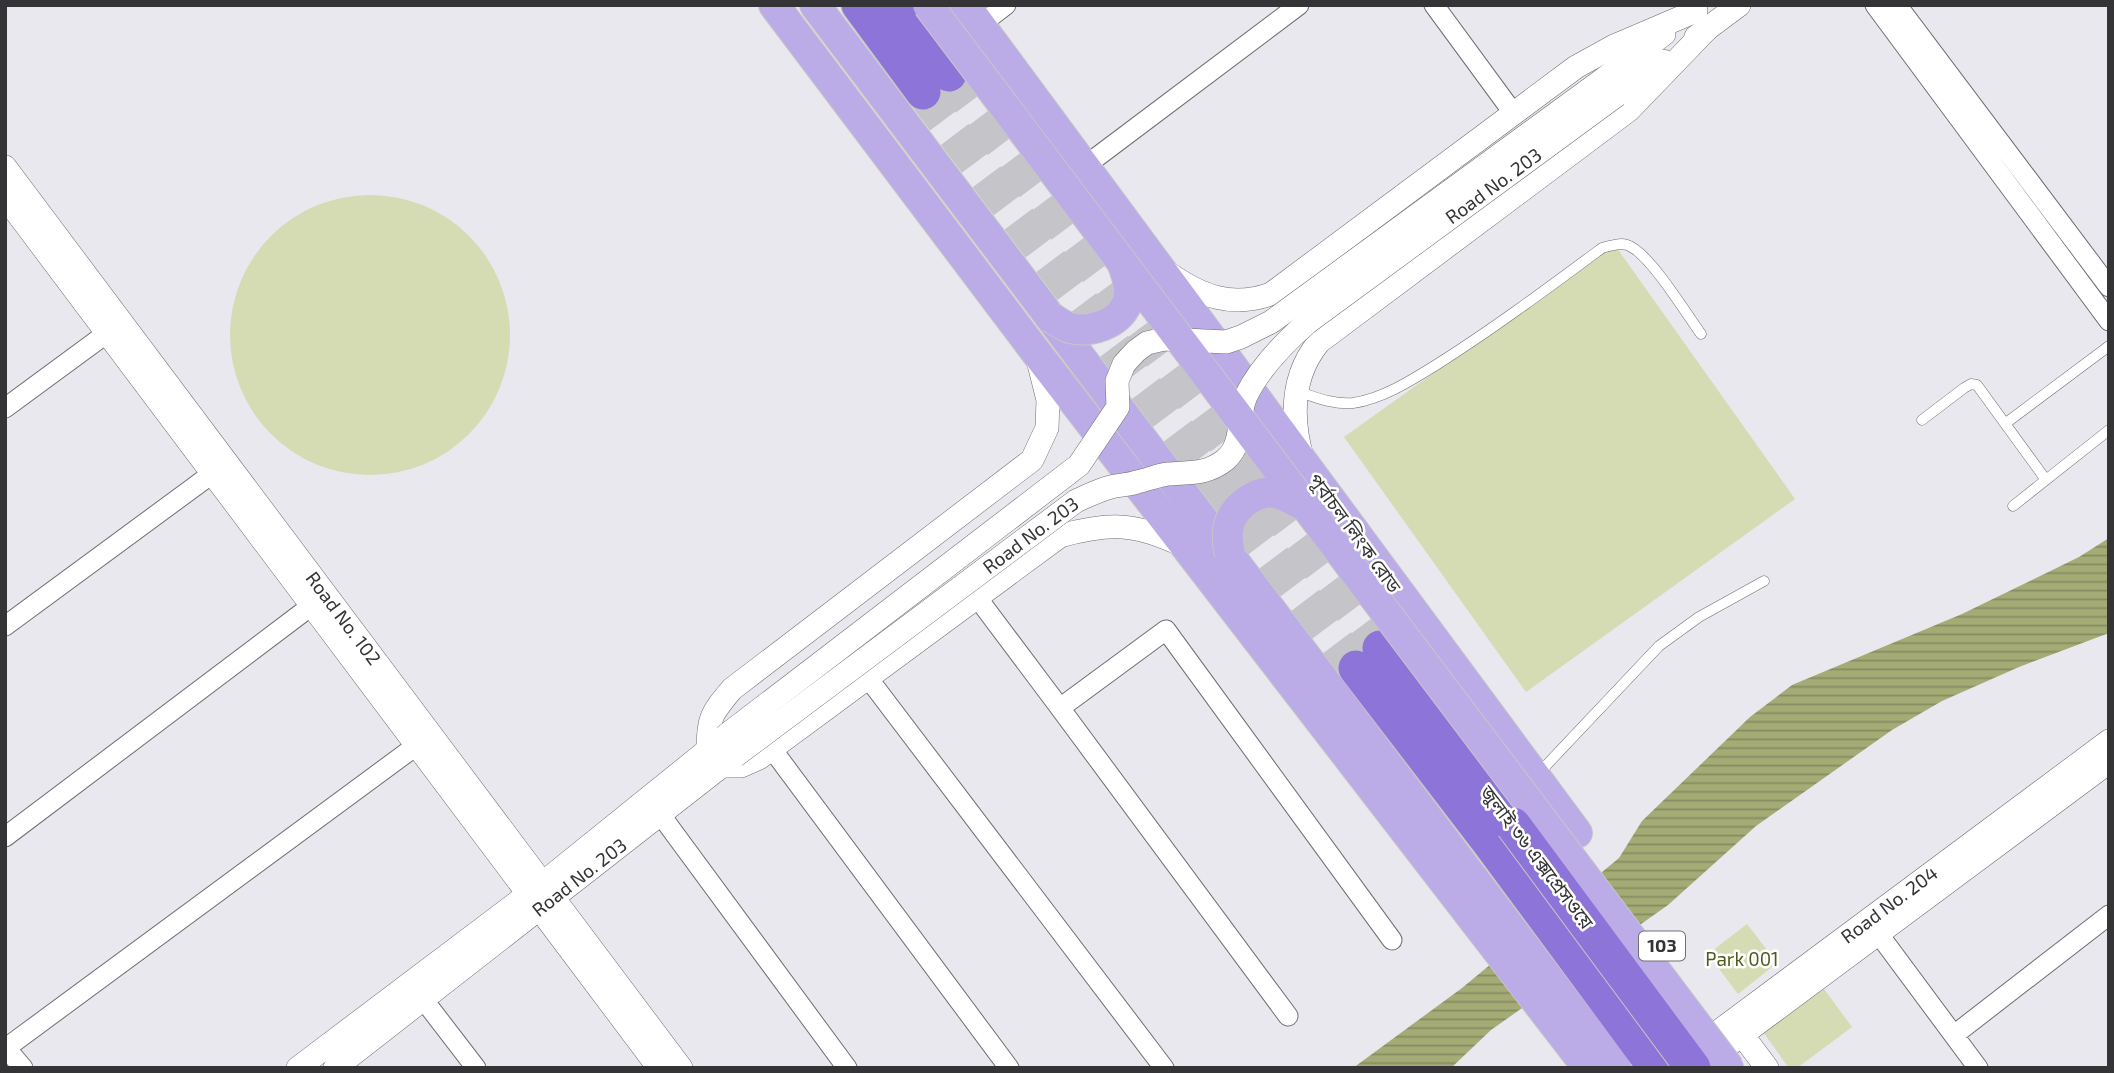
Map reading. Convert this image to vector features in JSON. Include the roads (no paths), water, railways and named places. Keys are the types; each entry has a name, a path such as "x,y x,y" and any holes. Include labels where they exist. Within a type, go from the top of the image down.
{"highway":[{"path":"859,5 936,83 897,5"},
{"name":"জুলাই ৩৬ এক্সপ্রেসওয়ে","path":"1368,658 1502,834 1695,1068"},
{"name":"জুলাই ৩৬ এক্সপ্রেসওয়ে","path":"1502,834 1656,1068"}],"main road":[{"path":"774,5 1035,351 1588,1068"},
{"path":"815,5 1616,1068"},
{"path":"929,5 1731,1068"},
{"name":"পূর্বাচল লিংক রোড","path":"973,15 1154,263 1686,978 1731,1068"},
{"path":"1050,317 1067,327 1080,330 1091,330 1117,317 1127,304 1129,292 1128,279 1121,261"},
{"path":"1230,555 1227,537 1231,519 1243,504 1255,496 1272,493 1285,496 1306,507"}],"street":[{"path":"973,15 1006,5"},
{"path":"1084,166 1299,5"},
{"path":"1434,5 1514,114"},
{"name":"Road No. 203","path":"1154,263 1203,294 1248,301 1271,295 1576,67 1632,70 1703,15 1739,5"},
{"path":"1875,5 2109,321"},
{"path":"1898,5 2109,287"},
{"name":"Road No. 203","path":"541,895 660,814 722,752 1076,502 1110,487 1168,474 1200,472 1225,460 1236,448 1246,396 1285,342 1703,15"},
{"name":"Road No. 203","path":"1304,464 1297,438 1296,391 1308,356 1319,342 1629,110 1632,70"},
{"name":"Road No. 203","path":"335,1068 423,999 541,895 1079,465 1118,407 1117,381 1124,364 1136,351 1147,343 1164,339 1226,342 1241,338 1271,322 1611,87"},
{"name":"Road No. 102","path":"5,167 11,199 114,327 541,895 681,1068"},
{"path":"5,408 114,327"},
{"path":"722,752 708,722 732,689 1032,460 1047,428 1048,400 1035,351"},
{"path":"5,626 220,468"},
{"name":"Road No. 203","path":"722,752 741,766 759,758 1060,536 1090,528 1133,527 1156,533 1186,547"},
{"path":"976,596 1288,1016"},
{"path":"5,836 319,600"},
{"path":"1060,708 1166,630 1392,940"},
{"path":"868,678 1164,1068"},
{"path":"23,1068 5,1048 424,740"},
{"name":"Road No. 204","path":"1873,927 2109,741"},
{"path":"772,749 1009,1068"},
{"name":"Road No. 204","path":"1670,1068 1737,1028 1873,927 2109,762"},
{"path":"660,814 847,1068"},
{"path":"298,1068 541,895"},
{"name":"Road No. 102","path":"541,895 659,1068"},
{"path":"1954,1035 2109,915"},
{"path":"1873,927 1978,1068"},
{"path":"423,999 476,1068"},
{"path":"1737,1028 1767,1068"},
{"name":"Road No. 204","path":"1695,1068 1737,1028"}],"lane":[{"path":"1296,391 1329,402 1354,403 1394,388 1465,347 1602,248 1619,243 1633,247 1648,261 1701,334"},
{"path":"2006,423 2109,346"},
{"path":"1922,420 1971,384 1980,387 2046,480"},
{"path":"2013,506 2109,430"},
{"path":"1535,776 1658,646 1699,617 1764,580"}],"tunnel":[{"path":"949,74 1380,648"},
{"path":"923,92 1356,668"}],"park label":[{"name":"Park 001","path":"1742,959"}]}
